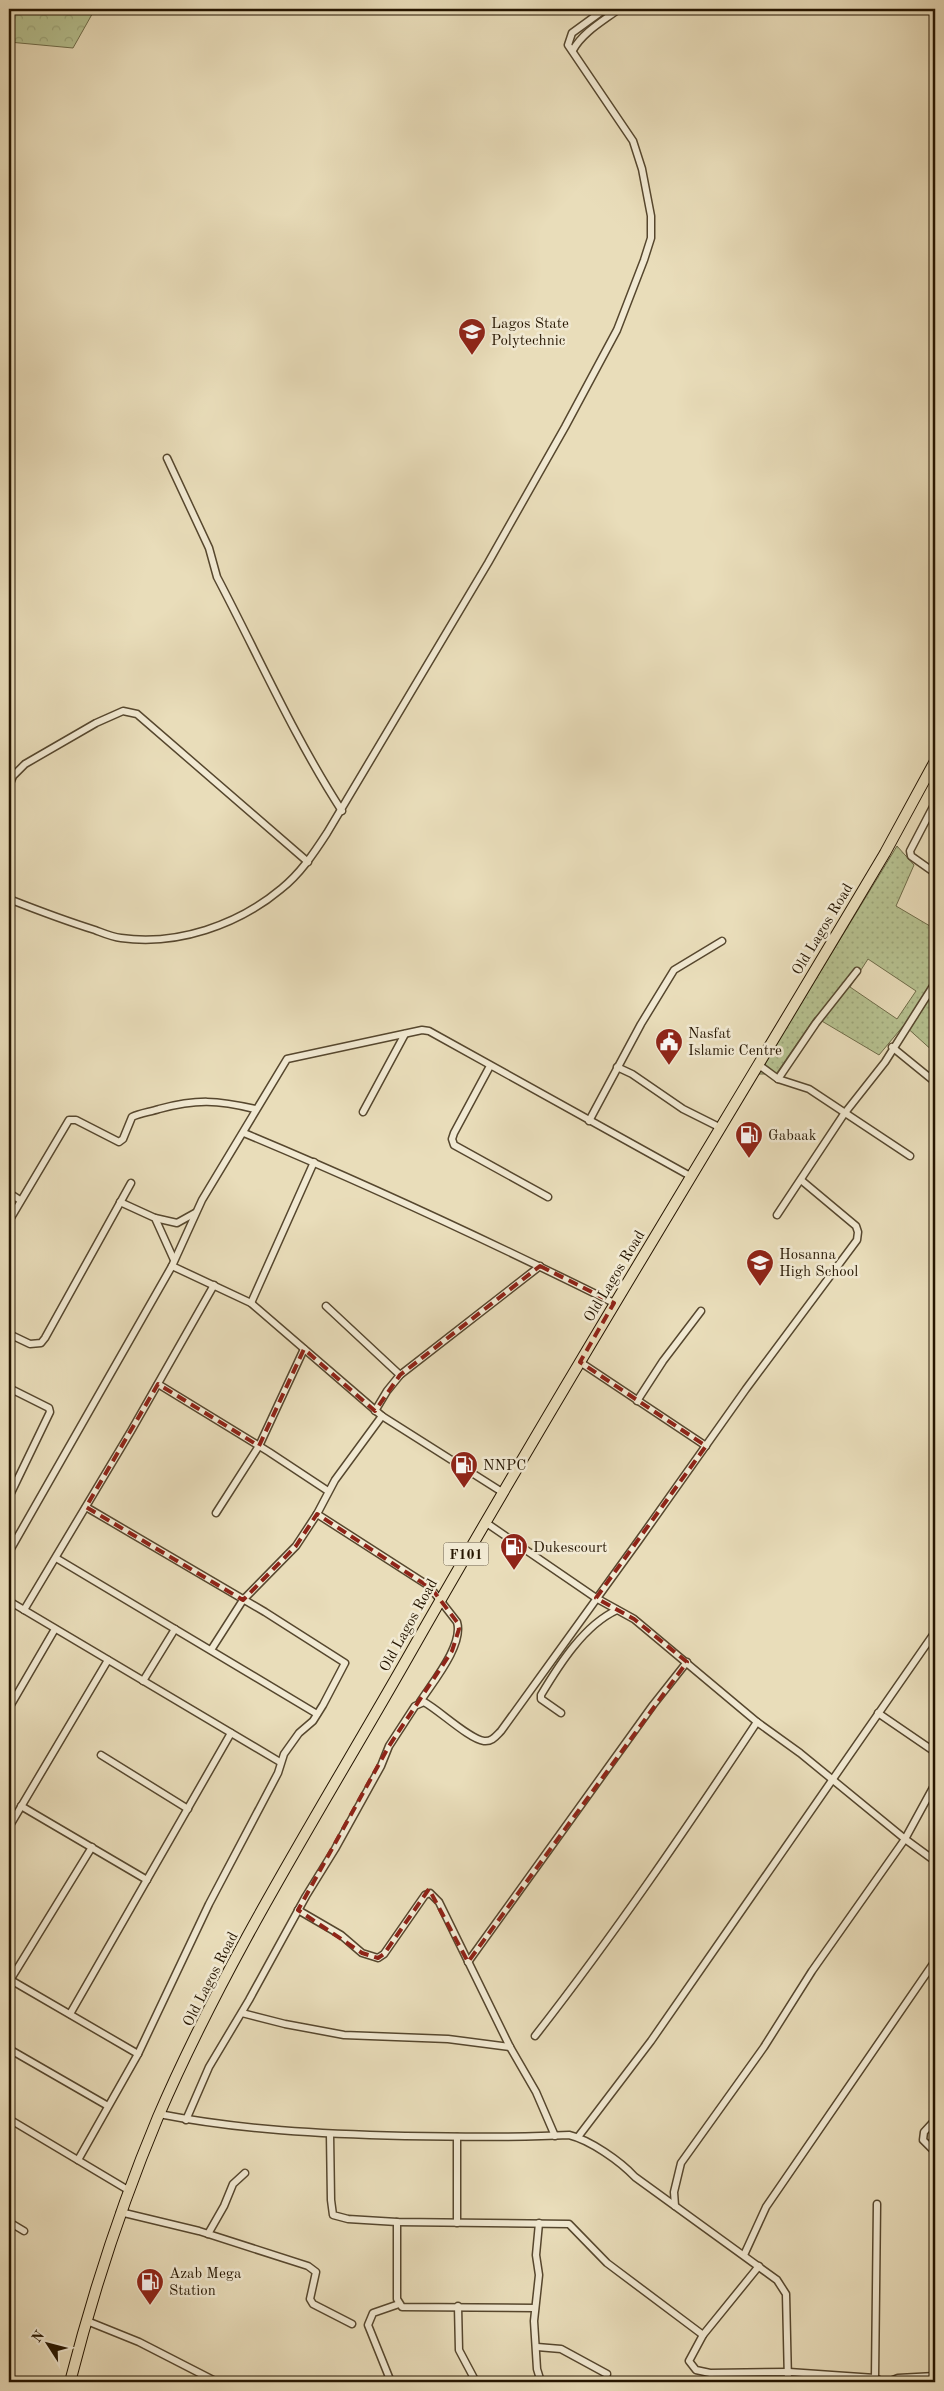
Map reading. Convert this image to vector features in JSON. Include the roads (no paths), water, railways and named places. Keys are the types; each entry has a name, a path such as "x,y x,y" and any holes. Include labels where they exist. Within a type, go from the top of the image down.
{"main road":[{"name":"Old Lagos Road","path":"70,2382 128,2190 159,2114 240,1951 502,1492 885,853 935,761"}],"street":[{"path":"9,899 120,938 157,938 185,935 211,929 260,905 282,889 308,862 342,810 565,427 617,330 644,260 651,238 651,216 642,169 632,141 568,44 572,33 605,9"},
{"path":"573,50 588,32 619,9"},
{"path":"167,458 209,548 217,577 308,755 342,810"},
{"path":"9,786 13,776 25,764 96,723 122,711 137,714 308,862"},
{"path":"935,803 910,850 911,856 935,873"},
{"path":"589,1121 658,994 677,967 722,941"},
{"path":"778,1079 816,1022 857,971"},
{"path":"777,1215 844,1114 885,1062 892,1047 935,984"},
{"path":"9,1552 173,1263 196,1213 244,1133 255,1109 287,1059 422,1030 429,1032 692,1177"},
{"path":"363,1112 405,1034"},
{"path":"892,1047 935,1082"},
{"path":"759,1064 778,1079 809,1089 910,1156"},
{"path":"490,1066 454,1133 452,1138 454,1145 548,1197"},
{"path":"617,1067 632,1074 683,1109 721,1128"},
{"path":"9,1221 69,1120 76,1120 119,1142 123,1139 132,1117 175,1105 196,1101 227,1102 255,1109"},
{"path":"244,1133 314,1162 540,1266 614,1304"},
{"path":"250,1303 314,1162"},
{"path":"420,1702 428,1704 480,1740 492,1740 501,1731 857,1240 858,1232 856,1226 801,1180"},
{"path":"9,1334 30,1344 41,1342 45,1338 131,1184"},
{"path":"9,1193 20,1200"},
{"path":"120,1202 155,1218 177,1223 196,1213"},
{"path":"155,1218 173,1263 250,1303 375,1411 502,1492"},
{"path":"375,1411 387,1391 400,1375 540,1266"},
{"path":"24,1610 158,1384 214,1285"},
{"path":"326,1306 400,1375"},
{"path":"637,1401 663,1361 702,1311"},
{"path":"216,1513 259,1446 304,1349"},
{"path":"580,1362 706,1446"},
{"path":"158,1384 328,1491"},
{"path":"9,1388 49,1408 50,1412 9,1497"},
{"path":"210,1650 243,1600 296,1546 317,1514 328,1491 382,1416"},
{"path":"78,2160 138,2054 209,1904 278,1773 280,1762 298,1733 313,1721 323,1706 345,1663 86,1507"},
{"path":"186,2120 209,2067 242,2013 298,1910 381,1766 389,1746 409,1715 420,1702 452,1651 459,1629 454,1615 439,1601 432,1589 417,1577 317,1514"},
{"path":"485,1522 596,1598 634,1619 757,1722 905,1840 935,1861"},
{"path":"56,1558 317,1714"},
{"path":"9,1601 280,1762"},
{"path":"561,1713 544,1702 541,1699 541,1695 581,1637 604,1616 617,1610"},
{"path":"9,1708 56,1629"},
{"path":"143,1681 175,1629"},
{"path":"578,2137 657,2034 935,1632"},
{"path":"9,1827 108,1660"},
{"path":"468,1962 653,1705 687,1662"},
{"path":"878,1714 935,1752"},
{"path":"536,2036 669,1854 757,1722"},
{"path":"70,2014 231,1733"},
{"path":"101,1755 188,1809"},
{"path":"675,2206 674,2192 681,2163 764,2047 812,1971 905,1840 935,1784"},
{"path":"21,1806 147,1880"},
{"path":"92,1847 9,1980 138,2054"},
{"path":"298,1910 341,1935 362,1953 378,1958 384,1954 425,1895 430,1893 439,1902 510,2047 536,2092 555,2136"},
{"path":"744,2255 766,2208 935,1961"},
{"path":"242,2013 285,2024 344,2035 448,2039 510,2047"},
{"path":"9,2049 108,2106"},
{"path":"159,2114 212,2125 330,2134 578,2137 623,2164 636,2177 777,2280 786,2294 788,2382"},
{"path":"9,2119 128,2190"},
{"path":"935,2120 924,2132 923,2140 935,2152"},
{"path":"330,2134 330,2200 334,2215 348,2219 397,2222 569,2224 607,2263 703,2335"},
{"path":"456,2137 457,2223"},
{"path":"208,2234 224,2206 233,2184 245,2173"},
{"path":"875,2378 877,2204"},
{"path":"120,2212 208,2234 312,2268 316,2272 316,2278 310,2299 311,2302 352,2324"},
{"path":"9,2222 24,2232"},
{"path":"397,2222 399,2304"},
{"path":"539,2223 536,2250 539,2275 535,2308 537,2369 541,2382"},
{"path":"759,2266 703,2335 689,2361 696,2370 710,2373 789,2372 875,2378 884,2382"},
{"path":"399,2304 402,2307 535,2308"},
{"path":"377,2382 390,2382 368,2324 373,2313 399,2304"},
{"path":"458,2306 459,2350 476,2382"},
{"path":"87,2321 139,2342 217,2382"},
{"path":"537,2347 561,2349 607,2374"},
{"path":"888,2382 898,2378 935,2376"}],"place":[{"name":"Lagos State Polytechnic","path":"472,356"},
{"name":"Nasfat Islamic Centre","path":"669,1066"},
{"name":"Gabaak","path":"749,1159"},
{"name":"Hosanna High School","path":"760,1287"},
{"name":"NNPC","path":"464,1489"},
{"name":"Dukescourt","path":"514,1571"},
{"name":"Azab Mega Station","path":"150,2306"}]}
